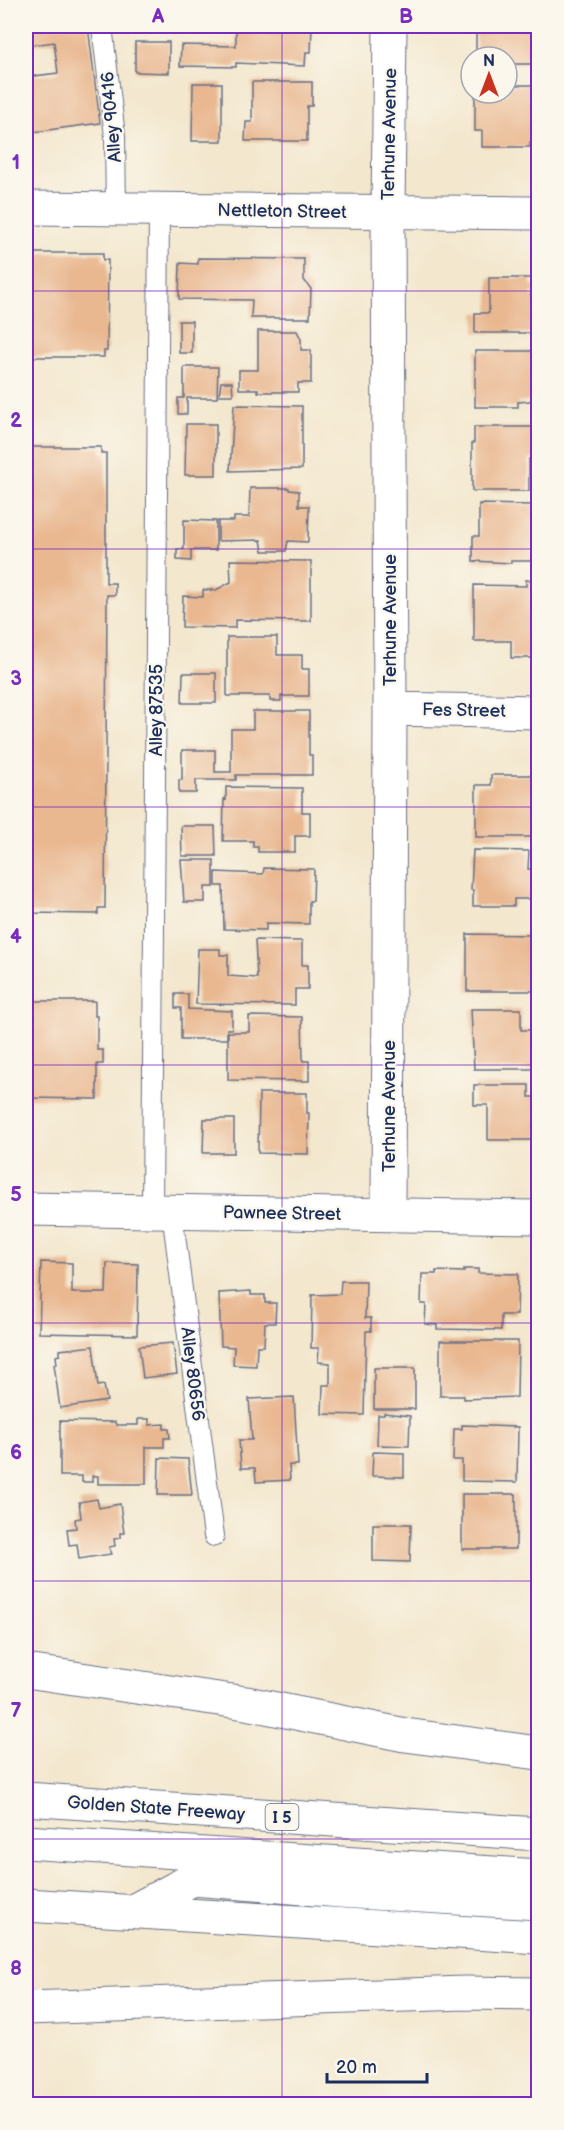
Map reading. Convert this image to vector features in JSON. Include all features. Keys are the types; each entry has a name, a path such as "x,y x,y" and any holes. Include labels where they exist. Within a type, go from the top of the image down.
{"main road":[{"name":"Terhune Avenue","path":"388,1214 390,26"},
{"name":"Nettleton Street","path":"26,208 538,213"},
{"name":"Fes Street","path":"390,709 538,712"},
{"name":"Pawnee Street","path":"26,1209 538,1217"},
{"path":"26,1671 246,1703 405,1735 538,1752"},
{"name":"Golden State Freeway","path":"26,1799 538,1834"},
{"path":"26,1842 538,1876"},
{"path":"133,1911 193,1879 538,1903"},
{"path":"26,1905 538,1937"},
{"path":"26,2008 465,1993 538,1994"}],"lane":[{"name":"Alley 90416","path":"102,26 115,136 116,209"},
{"name":"Alley 87535","path":"159,209 162,1212"},
{"name":"Alley 80656","path":"162,1212 214,1536"}],"building":[{"path":"26,26 88,26 100,123 26,133 26,77 58,73 54,42 26,46"},
{"path":"236,26 312,26 311,52 306,52 305,66 236,63 236,67 180,66 181,45 236,46"},
{"path":"476,26 538,26 538,64 519,64 519,45 476,45"},
{"path":"135,42 169,42 169,73 135,72"},
{"path":"252,82 312,82 312,106 307,106 307,141 245,141 246,122 252,122"},
{"path":"193,83 222,83 222,141 192,141"},
{"path":"519,85 535,85 538,133 535,133 535,142 530,142 530,147 482,147 482,131 475,131 475,105 519,105"},
{"path":"26,253 103,253 103,260 108,260 107,351 104,351 104,357 26,357"},
{"path":"198,258 304,259 304,280 311,289 310,318 251,318 252,300 179,299 180,263 198,264"},
{"path":"489,278 531,278 531,285 535,285 535,293 531,293 531,296 538,296 538,333 475,333 475,313 489,313"},
{"path":"179,321 192,321 192,353 179,353"},
{"path":"258,331 297,331 301,339 301,350 311,350 311,383 298,383 298,392 258,392 258,389 239,389 239,370 258,370"},
{"path":"475,351 538,351 538,389 530,401 518,402 518,407 475,407"},
{"path":"184,367 218,367 217,398 187,398 187,414 178,414 178,398 184,398"},
{"path":"221,382 232,382 233,395 219,395"},
{"path":"234,405 302,406 302,469 230,471"},
{"path":"186,424 216,424 216,475 185,475"},
{"path":"474,427 538,427 538,459 529,459 529,491 472,491"},
{"path":"26,447 101,447 101,453 106,453 106,583 115,583 115,595 107,595 105,908 98,908 98,914 26,913"},
{"path":"250,488 289,488 289,490 299,491 299,506 309,506 308,542 288,541 286,551 263,551 261,540 218,541 218,521 234,521 234,517 249,517"},
{"path":"479,504 535,505 535,561 511,561 511,563 473,561 473,536 479,536"},
{"path":"184,520 216,521 216,550 191,550 191,561 177,560 177,549 184,549"},
{"path":"230,560 311,561 311,621 235,620 235,628 182,627 183,596 203,597 203,590 216,590 231,582"},
{"path":"526,580 538,580 538,658 511,658 511,641 474,641 474,585 526,586"},
{"path":"227,637 277,637 277,655 302,655 302,669 309,669 309,696 281,696 281,701 270,701 270,696 227,696"},
{"path":"183,673 216,673 216,703 182,703"},
{"path":"253,711 309,711 309,755 312,755 312,775 236,775 236,780 196,780 196,793 179,793 179,780 182,780 182,750 215,750 215,772 231,772 231,729 253,729"},
{"path":"491,775 538,775 538,837 476,837 476,785 491,785"},
{"path":"226,787 302,788 302,812 310,812 310,836 295,836 295,852 258,852 258,847 253,847 253,841 223,841"},
{"path":"181,826 215,826 216,856 182,856"},
{"path":"473,850 529,851 528,869 534,869 534,899 514,899 514,906 473,906 473,890 471,890"},
{"path":"181,860 214,860 214,887 205,887 205,902 184,902"},
{"path":"264,868 314,869 313,901 309,901 309,924 266,923 266,930 224,929 223,886 216,886 216,872 263,874"},
{"path":"467,934 533,935 532,956 538,956 538,991 467,991"},
{"path":"255,940 302,941 302,965 308,965 308,989 295,989 295,1005 196,1004 198,949 220,949 220,955 228,955 228,976 257,978"},
{"path":"175,994 188,994 188,1009 232,1011 232,1029 227,1029 227,1039 181,1039 181,1008 175,1008"},
{"path":"32,1001 95,1001 97,1050 103,1050 103,1064 97,1064 97,1099 26,1098 26,1004 32,1004"},
{"path":"471,1009 521,1009 521,1030 538,1030 538,1069 474,1069"},
{"path":"249,1016 302,1017 303,1061 309,1061 309,1081 228,1080 228,1032 249,1032"},
{"path":"474,1085 529,1085 529,1097 538,1097 538,1140 488,1140 488,1105 474,1105"},
{"path":"259,1093 307,1093 308,1154 258,1153"},
{"path":"204,1119 234,1119 234,1153 203,1153"},
{"path":"41,1262 72,1263 72,1293 106,1293 107,1263 138,1264 137,1335 39,1333"},
{"path":"464,1269 478,1269 478,1273 518,1274 517,1315 501,1315 501,1330 437,1329 437,1325 425,1324 426,1304 421,1304 422,1274 436,1274 436,1271 464,1272"},
{"path":"341,1281 366,1281 365,1318 371,1318 371,1331 366,1331 364,1415 322,1414 323,1385 330,1385 330,1363 318,1362 319,1348 311,1348 312,1295 340,1294"},
{"path":"251,1291 251,1295 265,1295 265,1303 276,1303 275,1323 265,1323 264,1346 257,1346 256,1366 233,1365 234,1347 221,1346 219,1293"},
{"path":"440,1341 518,1341 517,1397 464,1399 464,1396 440,1396"},
{"path":"173,1343 177,1374 143,1378 139,1346"},
{"path":"93,1346 98,1386 104,1385 107,1401 60,1408 54,1364 57,1364 56,1356 60,1355 60,1350"},
{"path":"374,1368 415,1368 415,1409 374,1409"},
{"path":"294,1397 298,1465 289,1465 290,1480 256,1482 255,1468 241,1468 239,1440 252,1440 249,1399"},
{"path":"384,1413 410,1416 409,1446 377,1445 378,1415 384,1415"},
{"path":"138,1419 149,1419 149,1425 164,1424 164,1429 169,1429 170,1438 164,1438 164,1447 146,1447 146,1484 98,1484 98,1476 92,1476 92,1482 82,1482 82,1476 60,1476 60,1421 115,1422 116,1425 138,1425"},
{"path":"462,1425 518,1427 517,1482 462,1481 462,1460 453,1460 454,1429 462,1429"},
{"path":"373,1452 404,1453 404,1477 372,1476"},
{"path":"159,1458 188,1459 192,1495 158,1495"},
{"path":"462,1494 516,1494 516,1549 462,1549"},
{"path":"97,1499 99,1508 120,1504 124,1533 120,1533 120,1538 114,1539 115,1546 109,1547 111,1554 79,1559 77,1544 69,1545 67,1529 76,1528 75,1519 81,1518 79,1502"},
{"path":"373,1524 411,1524 410,1562 373,1561"}]}
